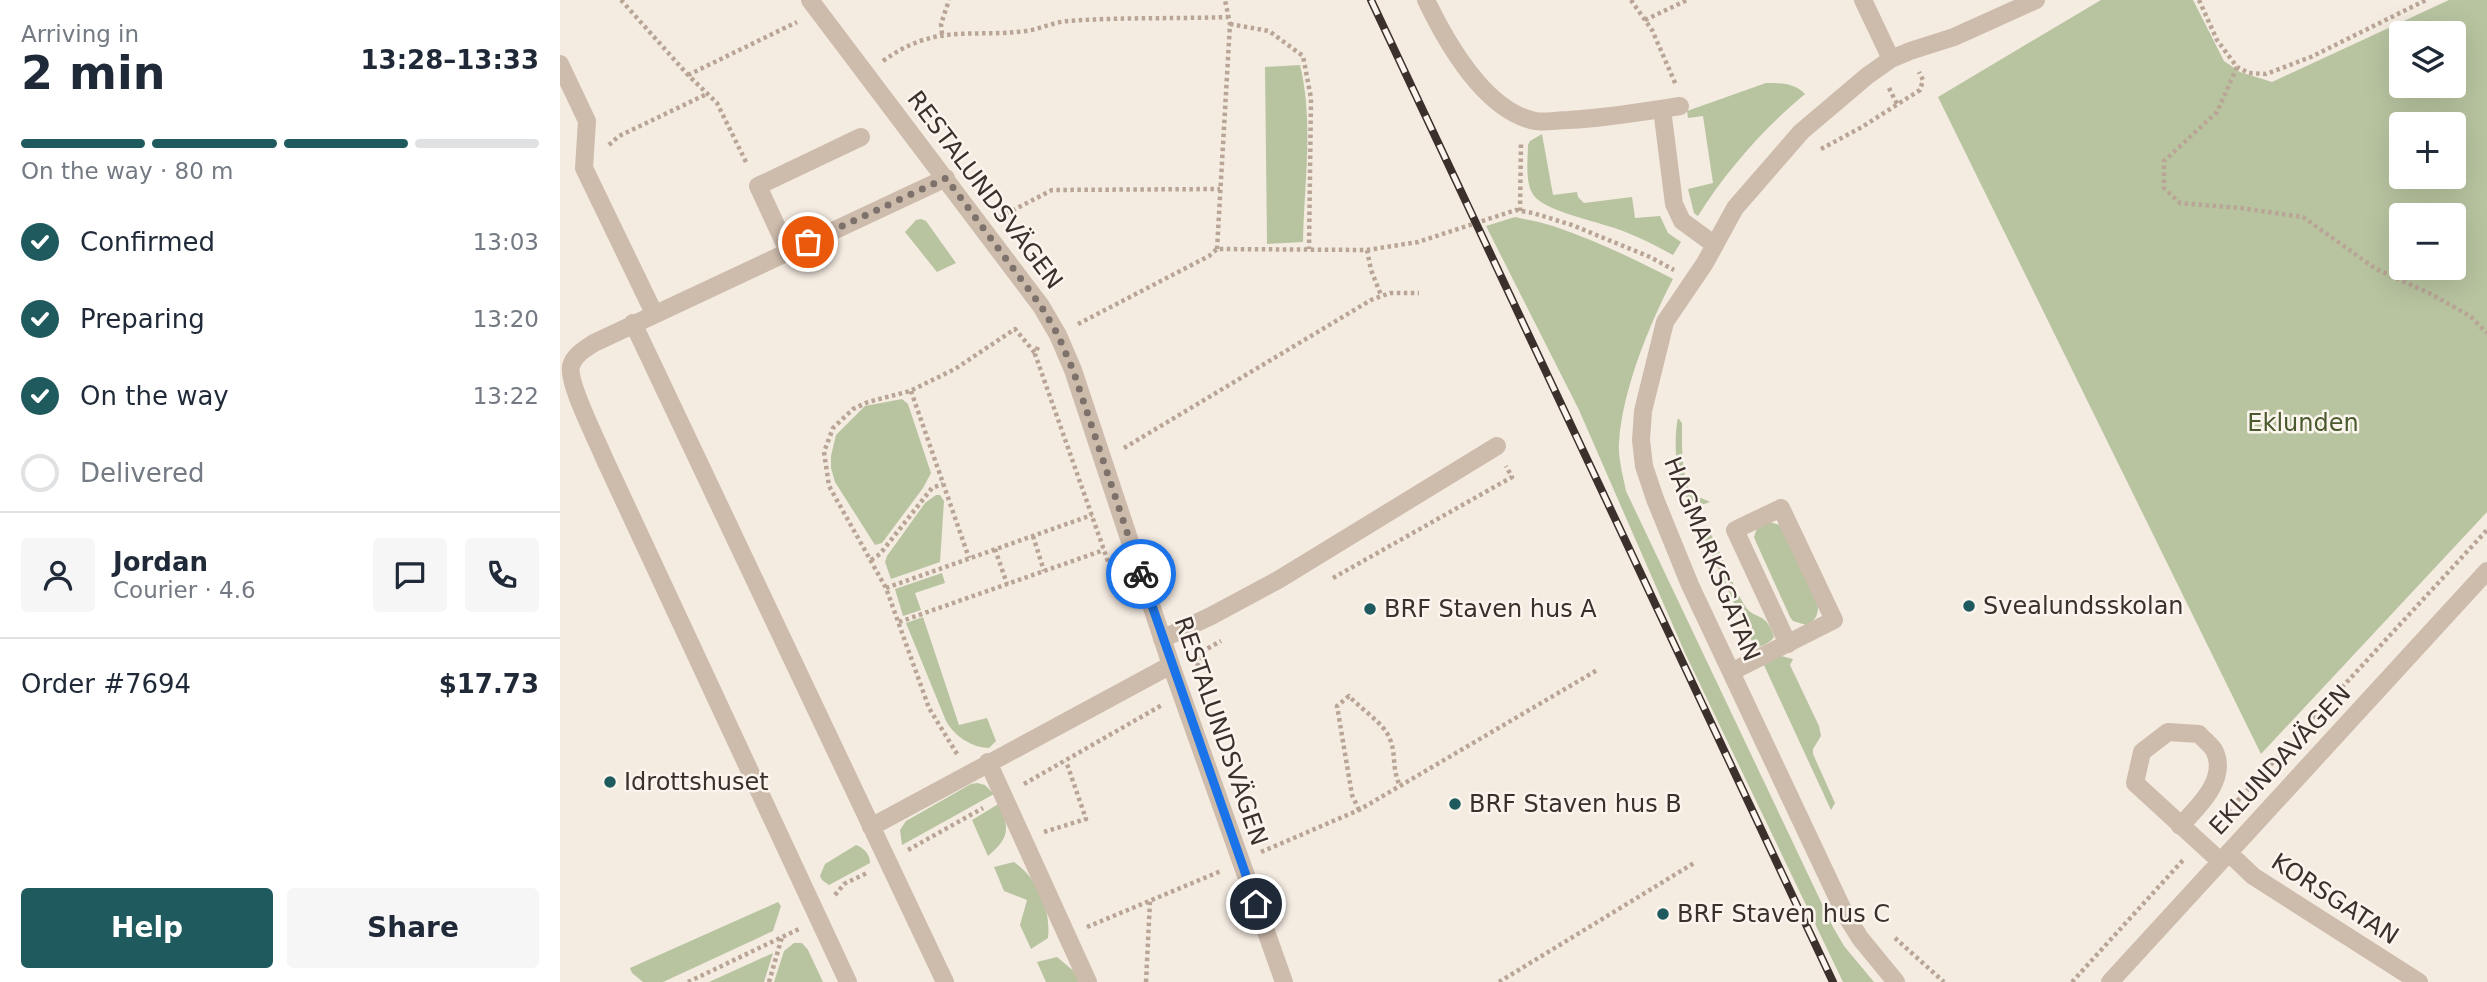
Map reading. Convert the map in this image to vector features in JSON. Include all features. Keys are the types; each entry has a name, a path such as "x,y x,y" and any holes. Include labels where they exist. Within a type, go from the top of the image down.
{"street":[{"path":"1426,0 1456,55 1470,74 1509,110 1521,117 1538,121 1582,119 1680,106"},
{"path":"1863,0 1891,59"},
{"name":"HAGMARKSGATAN","path":"1896,982 1860,938 1845,914 1690,585 1644,466 1641,440 1643,411 1665,322 1693,281 1735,208 1801,132 1891,59 1954,37 2036,0"},
{"name":"RESTALUNDSVÄGEN","path":"814,6 982,226 1041,306 1058,335 1073,370 1162,639 1284,982"},
{"path":"560,64 587,121 584,168 654,313"},
{"path":"1662,109 1674,204 1682,221 1715,245"},
{"path":"788,251 758,186 861,137"},
{"path":"848,982 606,460 566,362 594,342 633,323 946,178"},
{"path":"633,323 945,982"},
{"path":"1162,639 1278,580 1497,446"},
{"path":"1731,672 1788,644 1834,620 1782,508 1735,530 1788,644"},
{"name":"EKLUNDAVÄGEN","path":"2110,982 2487,571"},
{"path":"871,827 1171,665"},
{"path":"2168,732 2199,734 2214,751 2217,769 2210,794 2180,826 2136,783 2142,752 2168,732"},
{"path":"988,762 1088,982"},
{"name":"KORSGATAN","path":"2180,826 2200,842 2419,982"}],"path":[{"path":"621,0 688,75 717,103 758,186"},
{"path":"942,34 941,24 949,0"},
{"path":"1035,354 1038,345 1209,257 1217,249 1230,24 1224,0"},
{"path":"1631,0 1645,20 1676,83 1680,106"},
{"path":"1645,20 1687,0"},
{"path":"2199,0 2217,40 2237,67 2249,73 2266,74 2286,68 2426,0"},
{"path":"688,75 814,6"},
{"path":"867,73 906,46 923,38 942,34 1026,31 1066,21 1228,17"},
{"path":"1230,24 1269,31 1303,56 1311,98 1308,249"},
{"path":"2237,67 2217,112 2164,161 2164,188 2180,204 2240,208 2303,217 2376,269 2430,293 2470,316 2487,333"},
{"path":"607,152 610,143 619,136 707,94"},
{"path":"1520,211 1521,117"},
{"path":"982,226 1052,190 1220,189"},
{"path":"1217,249 1367,250 1418,242 1516,210 1595,234 1650,257 1693,281"},
{"path":"1367,250 1371,270 1381,295"},
{"path":"1102,461 1381,295 1419,293"},
{"path":"970,773 929,708 886,588 829,486 824,452 833,429 853,409 868,402 911,391 955,369 1015,329 1035,354 1113,575"},
{"path":"911,391 969,558"},
{"path":"872,560 880,554 932,488 943,484"},
{"path":"886,588 1092,515"},
{"path":"2071,982 2487,530"},
{"path":"1033,536 1044,571"},
{"path":"995,549 1007,584"},
{"path":"900,622 1104,550"},
{"path":"1067,935 1359,810 1599,669"},
{"path":"1149,677 1159,707"},
{"path":"1359,810 1352,795 1337,706 1349,696 1382,726 1390,737 1394,773 1400,786"},
{"path":"1023,839 1086,819 1066,760"},
{"path":"1499,982 1694,863"},
{"path":"1146,982 1150,901"},
{"path":"769,982 782,937"}],"green space":[{"name":"Eklunden","path":"2101,0 2193,0 2224,61 2240,72 2272,82 2389,28 2389,98 2466,98 2466,21 2404,21 2449,0 2487,0 2487,512 2261,754 1938,97"},
{"path":"1300,65 1307,109 1303,242 1267,244 1265,67"},
{"path":"1766,83 1792,86 1805,94 1747,151 1698,216 1694,213 1688,189 1713,183 1703,116 1688,118 1687,111"},
{"path":"1542,134 1553,195 1577,192 1584,203 1632,197 1635,218 1660,216 1668,233 1681,242 1673,255 1630,234 1552,208 1536,198 1528,180 1528,145"},
{"path":"1515,217 1584,237 1673,279 1646,337 1625,402 1619,449 1626,491 1833,927 1844,946 1874,982 1843,982 1685,653 1579,410 1486,226"},
{"path":"916,220 926,221 956,263 937,272 905,232"},
{"path":"902,399 908,404 931,473 882,543 875,545 835,482 831,456 836,435 865,406"},
{"path":"1678,418 1682,423 1687,484 1694,494 1710,502 1695,507 1683,491 1677,466"},
{"path":"940,495 944,501 940,562 891,579 885,562 887,556 925,503"},
{"path":"1769,522 1780,525 1818,606 1815,618 1806,625 1793,621 1790,617 1754,537 1757,528"},
{"path":"1706,526 1745,606 1768,623 1774,637 1766,644 1755,648 1702,534 1700,529"},
{"path":"942,573 945,583 915,593 921,610 903,616 895,589"},
{"path":"923,617 959,725 987,718 996,741 989,748 964,740 946,721 906,623"},
{"path":"1781,656 1793,659 1790,665 1819,726 1821,736 1813,754 1835,803 1831,810 1763,663"},
{"path":"977,783 985,785 994,794 902,845 900,830 906,821"},
{"path":"1000,803 1006,832 1000,844 988,856 972,820"},
{"path":"856,845 866,852 870,863 829,885 822,880 820,876 825,864"},
{"path":"1014,862 1030,877 1045,905 1048,938 1031,949 1020,925 1027,900 1004,891 994,867"},
{"path":"778,902 781,906 773,931 663,982 643,982 632,973 630,968"},
{"path":"794,943 802,943 808,950 823,982 774,982 784,951"},
{"path":"773,953 764,982 709,982"},
{"path":"1057,957 1076,973 1082,982 1046,982 1037,962"}],"railway":[{"path":"1371,0 1833,982"}],"way so far":[{"path":"808,242 946,178 1041,306 1058,335 1073,370 1141,574"}],"place":[{"name":"Svealundsskolan","path":"1969,606"},
{"name":"BRF Staven hus A","path":"1370,609"},
{"name":"Idrottshuset","path":"610,782"},
{"name":"BRF Staven hus B","path":"1455,804"},
{"name":"BRF Staven hus C","path":"1663,914"}],"route":[{"path":"1141,574 1256,904"}]}
